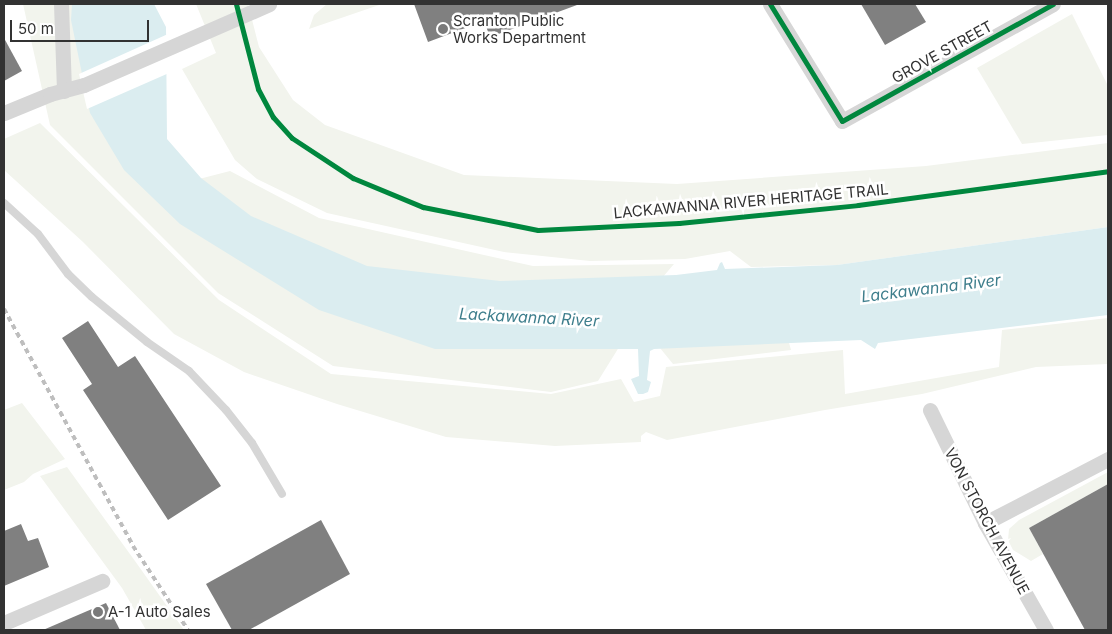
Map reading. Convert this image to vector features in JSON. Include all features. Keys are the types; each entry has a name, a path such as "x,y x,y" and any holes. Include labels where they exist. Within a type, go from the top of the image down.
{"street":[{"path":"61,4 64,91"},
{"path":"4,113 50,94 84,84 269,4"},
{"name":"GROVE STREET","path":"770,4 842,120 1053,4"},
{"name":"VON STORCH AVENUE","path":"930,410 985,524 1046,630"},
{"path":"985,524 1108,459"},
{"path":"4,623 102,582"}],"lane":[{"path":"4,203 38,234 68,274 92,297 147,342 189,371 226,410 252,444 282,494"}],"shaded area":[{"path":"23,4 92,4 172,186 230,171 319,218 533,266 674,264 662,278 598,381 551,392 333,366 218,293 50,125"},
{"path":"196,4 248,4 259,47 293,100 325,125 464,175 677,184 926,166 1108,143 1108,227 837,265 751,267 730,251 685,259 590,261 504,252 327,213 257,179 235,160 182,69 216,53"},
{"path":"327,4 382,4 309,29 314,15"},
{"path":"1072,14 1108,86 1108,135 1022,144 977,68"},
{"path":"40,123 219,300 331,374 551,394 621,379 634,402 660,396 666,367 843,350 845,394 999,367 1002,330 1108,318 1108,364 1036,367 922,394 667,440 646,432 641,436 641,442 555,446 446,437 337,404 244,372 174,334 83,242 4,170 4,139"},
{"path":"786,332 791,350 673,364 660,348"},
{"path":"22,403 65,459 33,474 24,482 4,490 4,410"},
{"path":"67,467 184,630 146,630 122,588 40,476"},
{"path":"1108,472 1108,484 1029,528 1043,554 1031,561 1013,550 1008,540 1009,529 1019,520"}],"water":[{"name":"Lackawanna River","path":"72,4 154,4 166,27 167,139 201,178 251,216 367,266 500,281 676,275 717,270 722,262 725,269 837,265 1108,227 1108,315 878,343 875,349 861,340 654,349 650,351 647,380 651,382 648,392 643,394 638,394 631,379 639,376 638,349 435,349 319,310 180,224 124,170 90,113 71,20"}],"pier":[{"path":"168,34 169,73 87,109 79,74"}],"building":[{"name":"Scranton Public Works Department","path":"414,4 577,5 490,37 484,21 428,42"},
{"path":"861,4 915,4 926,22 885,45"},
{"path":"4,38 22,71 4,81"},
{"path":"88,321 118,367 135,356 221,486 168,520 83,390 92,384 62,338"},
{"path":"1108,484 1108,630 1085,630 1029,528"},
{"path":"321,520 350,574 249,630 232,630 206,584"},
{"path":"21,524 28,541 38,538 49,567 4,586 4,531"},
{"name":"A-1 Auto Sales","path":"106,603 120,630 43,630"}],"railway":[{"path":"4,309 133,546 188,630"}],"cycle path":[{"name":"LACKAWANNA RIVER HERITAGE TRAIL","path":"236,4 258,89 273,117 292,138 353,178 423,207 538,230 679,223 858,205 1108,171"},
{"path":"770,4 842,121 1053,4"}],"place":[{"name":"Scranton Public Works Department","path":"443,29"},
{"name":"A-1 Auto Sales","path":"98,612"}]}
